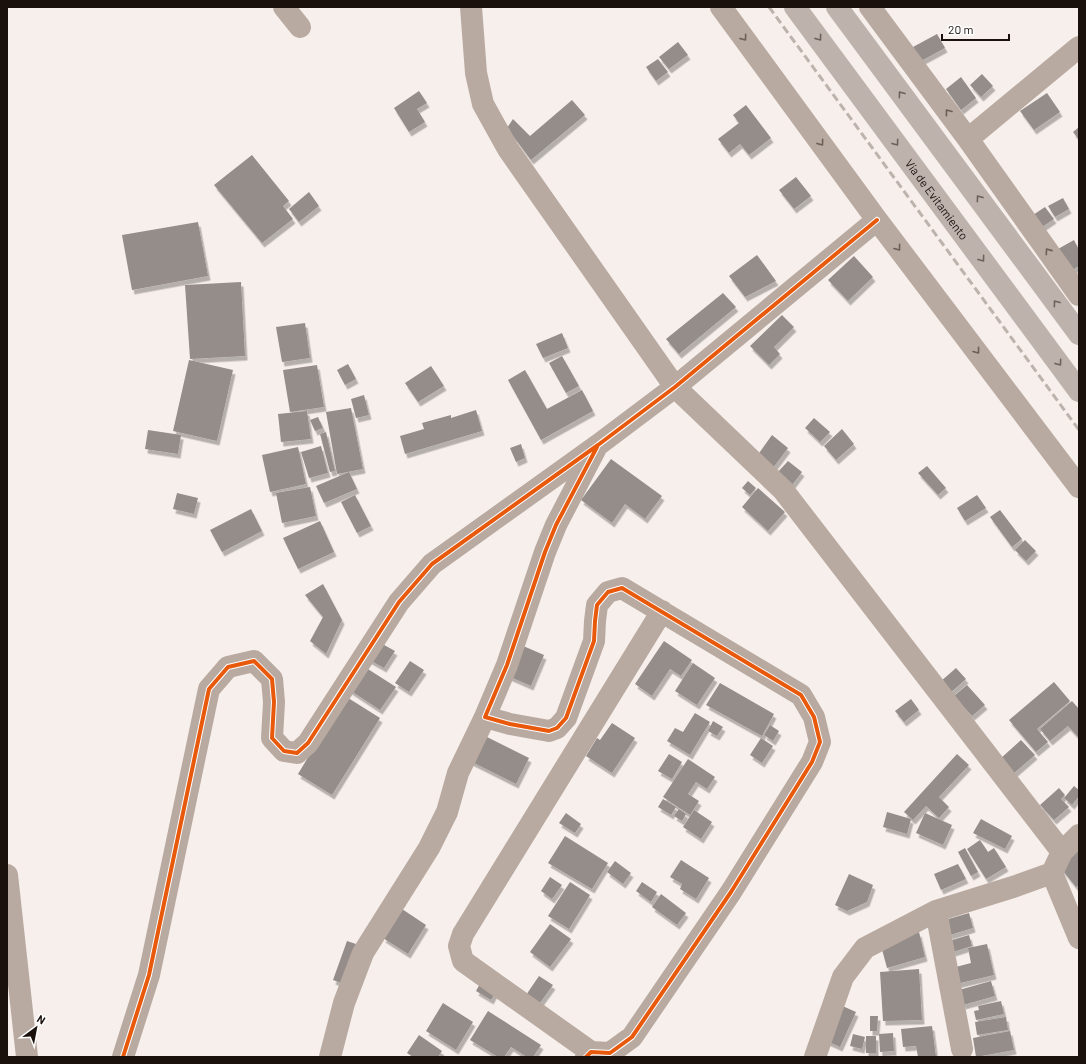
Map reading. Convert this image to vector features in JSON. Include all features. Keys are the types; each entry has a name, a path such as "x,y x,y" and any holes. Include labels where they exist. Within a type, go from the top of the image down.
{"highway":[{"name":"Vía de Evitamiento","path":"795,7 1079,391"},
{"path":"837,7 1079,334"}],"street":[{"path":"284,7 300,27"},
{"path":"471,7 476,73 483,104 508,149 675,387 783,490 1062,852"},
{"path":"721,7 877,220 1079,487"},
{"path":"870,7 968,139 1079,295"},
{"path":"968,139 1079,47"},
{"path":"123,1057 149,975 209,689 228,667 254,661 272,678 274,702 272,738 284,751 297,753 308,743 398,602 432,564 598,446 675,387 877,220"},
{"path":"330,1057 344,1003 363,953 429,848 447,812 458,773 485,717 507,665 545,552 556,525 598,446"},
{"path":"485,717 510,724 549,731 557,728 566,718 594,641 597,605 608,592 622,588 662,611 801,695 814,717 820,742 812,762 731,892 632,1037 610,1053 590,1055 463,961 459,946 467,927 662,611"},
{"path":"815,1057 843,977 866,948 936,911 1052,873 1062,852 1079,835"},
{"path":"1052,873 1079,938"},
{"path":"7,876 27,1057"},
{"path":"936,911 962,1049"}],"building":[{"path":"937,34 945,48 921,61 913,47"},
{"path":"678,42 688,55 669,69 659,57"},
{"path":"658,59 668,72 656,81 646,67"},
{"path":"982,74 993,86 981,97 970,85"},
{"path":"961,77 976,98 961,110 946,89"},
{"path":"419,91 427,103 417,109 425,122 409,132 394,108"},
{"path":"1047,93 1060,112 1034,130 1020,111"},
{"path":"572,100 585,115 531,160 507,128 513,119 530,136"},
{"path":"746,105 771,138 749,155 740,144 729,153 718,139 739,123 733,115"},
{"path":"1079,127 1079,140 1073,132"},
{"path":"252,155 289,201 283,206 293,219 262,243 214,185"},
{"path":"796,177 811,196 794,209 779,190"},
{"path":"309,192 319,206 299,222 289,209"},
{"path":"1063,198 1069,209 1055,217 1048,206"},
{"path":"1045,207 1054,219 1042,227 1033,215"},
{"path":"198,222 208,276 132,290 122,235"},
{"path":"1074,240 1079,250 1079,266 1071,271 1058,249"},
{"path":"757,255 776,281 745,297 729,276"},
{"path":"854,256 873,277 848,301 828,280"},
{"path":"241,282 245,356 190,359 185,285"},
{"path":"723,293 736,307 679,354 666,339"},
{"path":"782,315 794,327 774,347 780,354 769,365 750,346"},
{"path":"305,323 310,358 282,362 276,327"},
{"path":"562,333 568,348 543,358 536,344"},
{"path":"562,356 579,386 566,393 549,363"},
{"path":"189,360 233,370 217,441 173,431"},
{"path":"348,364 356,379 345,385 337,370"},
{"path":"317,365 324,407 290,412 283,370"},
{"path":"431,366 444,386 418,402 405,383"},
{"path":"525,370 547,409 582,390 593,411 541,440 508,380"},
{"path":"364,395 369,415 356,418 351,399"},
{"path":"351,408 363,469 337,474 326,412"},
{"path":"476,410 482,431 405,454 400,436 424,429 422,423 451,415 451,418"},
{"path":"307,411 311,439 281,442 278,414"},
{"path":"318,417 323,428 315,431 310,420"},
{"path":"814,418 830,432 820,442 805,428"},
{"path":"842,429 854,444 836,460 824,446"},
{"path":"148,430 181,435 178,454 145,449"},
{"path":"326,432 335,471 330,472 320,434"},
{"path":"772,435 788,448 773,468 757,456"},
{"path":"521,444 525,458 516,462 510,448"},
{"path":"321,446 328,473 309,478 301,452"},
{"path":"298,447 306,484 270,492 262,455"},
{"path":"611,459 662,496 645,519 625,504 612,523 581,500"},
{"path":"788,461 802,472 792,485 777,473"},
{"path":"927,466 946,488 938,495 918,473"},
{"path":"349,472 357,489 324,503 316,486"},
{"path":"748,481 756,488 750,495 742,488"},
{"path":"310,487 316,516 282,523 276,493"},
{"path":"758,488 785,512 768,531 742,507"},
{"path":"177,493 198,498 194,514 173,509"},
{"path":"355,495 371,526 357,533 341,502"},
{"path":"977,495 986,508 965,521 957,508"},
{"path":"251,509 262,531 222,552 210,530"},
{"path":"1000,510 1022,539 1012,547 990,517"},
{"path":"320,521 334,552 298,569 283,538"},
{"path":"1025,540 1036,551 1026,561 1015,550"},
{"path":"323,584 342,620 326,654 310,641 323,617 305,595"},
{"path":"377,641 395,651 384,668 366,658"},
{"path":"664,641 692,660 681,676 670,669 652,696 635,684"},
{"path":"521,645 544,655 531,686 508,676"},
{"path":"410,661 424,670 409,692 395,683"},
{"path":"693,663 715,678 697,705 675,691"},
{"path":"360,664 396,687 380,710 345,687"},
{"path":"956,668 966,679 950,693 940,682"},
{"path":"1054,682 1070,701 1037,729 1048,742 1036,752 1009,720"},
{"path":"720,683 774,714 762,736 706,705"},
{"path":"967,685 985,705 972,716 954,696"},
{"path":"345,696 380,718 332,795 298,774"},
{"path":"911,699 919,710 904,722 895,711"},
{"path":"1072,701 1079,709 1079,738 1068,726 1050,741 1040,729"},
{"path":"695,713 710,722 690,755 667,741 675,728 683,732"},
{"path":"713,721 723,727 717,736 708,731"},
{"path":"612,723 635,738 612,773 586,756 597,738 600,740"},
{"path":"770,725 779,731 773,741 764,735"},
{"path":"479,733 529,758 516,784 466,759"},
{"path":"761,738 773,746 762,763 750,755"},
{"path":"1021,740 1035,755 1013,774 1000,759"},
{"path":"669,754 682,762 672,779 658,771"},
{"path":"957,754 969,765 939,797 949,807 939,818 926,806 913,820 904,812"},
{"path":"688,759 715,777 707,789 696,782 688,794 699,801 690,815 663,797"},
{"path":"1074,786 1079,790 1079,796 1072,805 1064,798"},
{"path":"1059,788 1065,795 1061,799 1069,807 1054,820 1040,805"},
{"path":"663,799 676,807 671,815 658,807"},
{"path":"679,809 686,814 682,821 674,816"},
{"path":"694,810 712,822 701,839 683,827"},
{"path":"887,812 911,819 907,834 883,827"},
{"path":"566,813 581,824 575,833 559,823"},
{"path":"925,813 952,825 943,845 916,833"},
{"path":"981,819 1012,836 1005,849 973,833"},
{"path":"565,836 608,863 592,889 548,863"},
{"path":"980,840 988,852 994,848 1006,867 986,879 967,849"},
{"path":"965,848 978,872 971,876 958,852"},
{"path":"1079,850 1079,885 1076,887 1059,866"},
{"path":"681,860 709,878 696,899 680,889 682,884 670,877"},
{"path":"615,861 631,873 623,884 607,872"},
{"path":"958,864 966,879 941,890 934,874"},
{"path":"849,874 873,885 867,902 847,911 835,905"},
{"path":"550,877 562,885 552,899 541,891"},
{"path":"570,882 590,895 569,929 548,916"},
{"path":"642,882 657,892 651,902 636,891"},
{"path":"661,894 686,913 677,925 652,907"},
{"path":"402,909 426,925 408,954 383,938"},
{"path":"969,913 973,928 950,935 945,920"},
{"path":"550,924 571,939 550,967 530,952"},
{"path":"919,932 925,957 887,968 880,942"},
{"path":"969,935 972,946 953,952 949,941"},
{"path":"347,941 356,944 341,983 333,980"},
{"path":"987,944 994,975 956,984 952,968 971,963 968,948"},
{"path":"919,969 922,1020 883,1021 880,972"},
{"path":"539,976 553,985 537,1007 524,998"},
{"path":"991,981 995,996 963,1005 959,990"},
{"path":"481,982 496,991 491,1000 476,991"},
{"path":"1001,1001 1004,1014 976,1020 974,1011 979,1010 978,1006"},
{"path":"443,1003 473,1022 456,1050 426,1031"},
{"path":"838,1004 856,1012 840,1047 822,1039"},
{"path":"488,1011 541,1045 533,1057 527,1057 511,1047 504,1057 498,1057 470,1040"},
{"path":"870,1016 878,1016 877,1031 870,1031"},
{"path":"1006,1017 1008,1030 977,1035 975,1022"},
{"path":"932,1026 936,1057 918,1057 916,1046 903,1047 901,1029"},
{"path":"1010,1031 1014,1050 976,1057 973,1038"},
{"path":"893,1033 894,1051 880,1052 879,1034"},
{"path":"853,1034 865,1037 862,1049 850,1046"},
{"path":"419,1035 442,1051 438,1057 413,1057 407,1053"},
{"path":"866,1036 876,1036 876,1053 866,1053"}],"railway":[{"path":"769,7 1079,430"}],"cycle path":[{"path":"123,1057 149,975 209,689 228,667 254,661 272,679 274,702 272,738 284,751 297,753 308,743 399,602 432,564 598,445 675,387 877,220"},
{"path":"586,1057 591,1052 610,1053 632,1037 731,892 812,762 820,742 814,717 801,695 622,588 608,592 597,605 594,641 566,718 557,728 549,731 510,724 485,717 507,665 545,552 556,525 597,447"}]}
